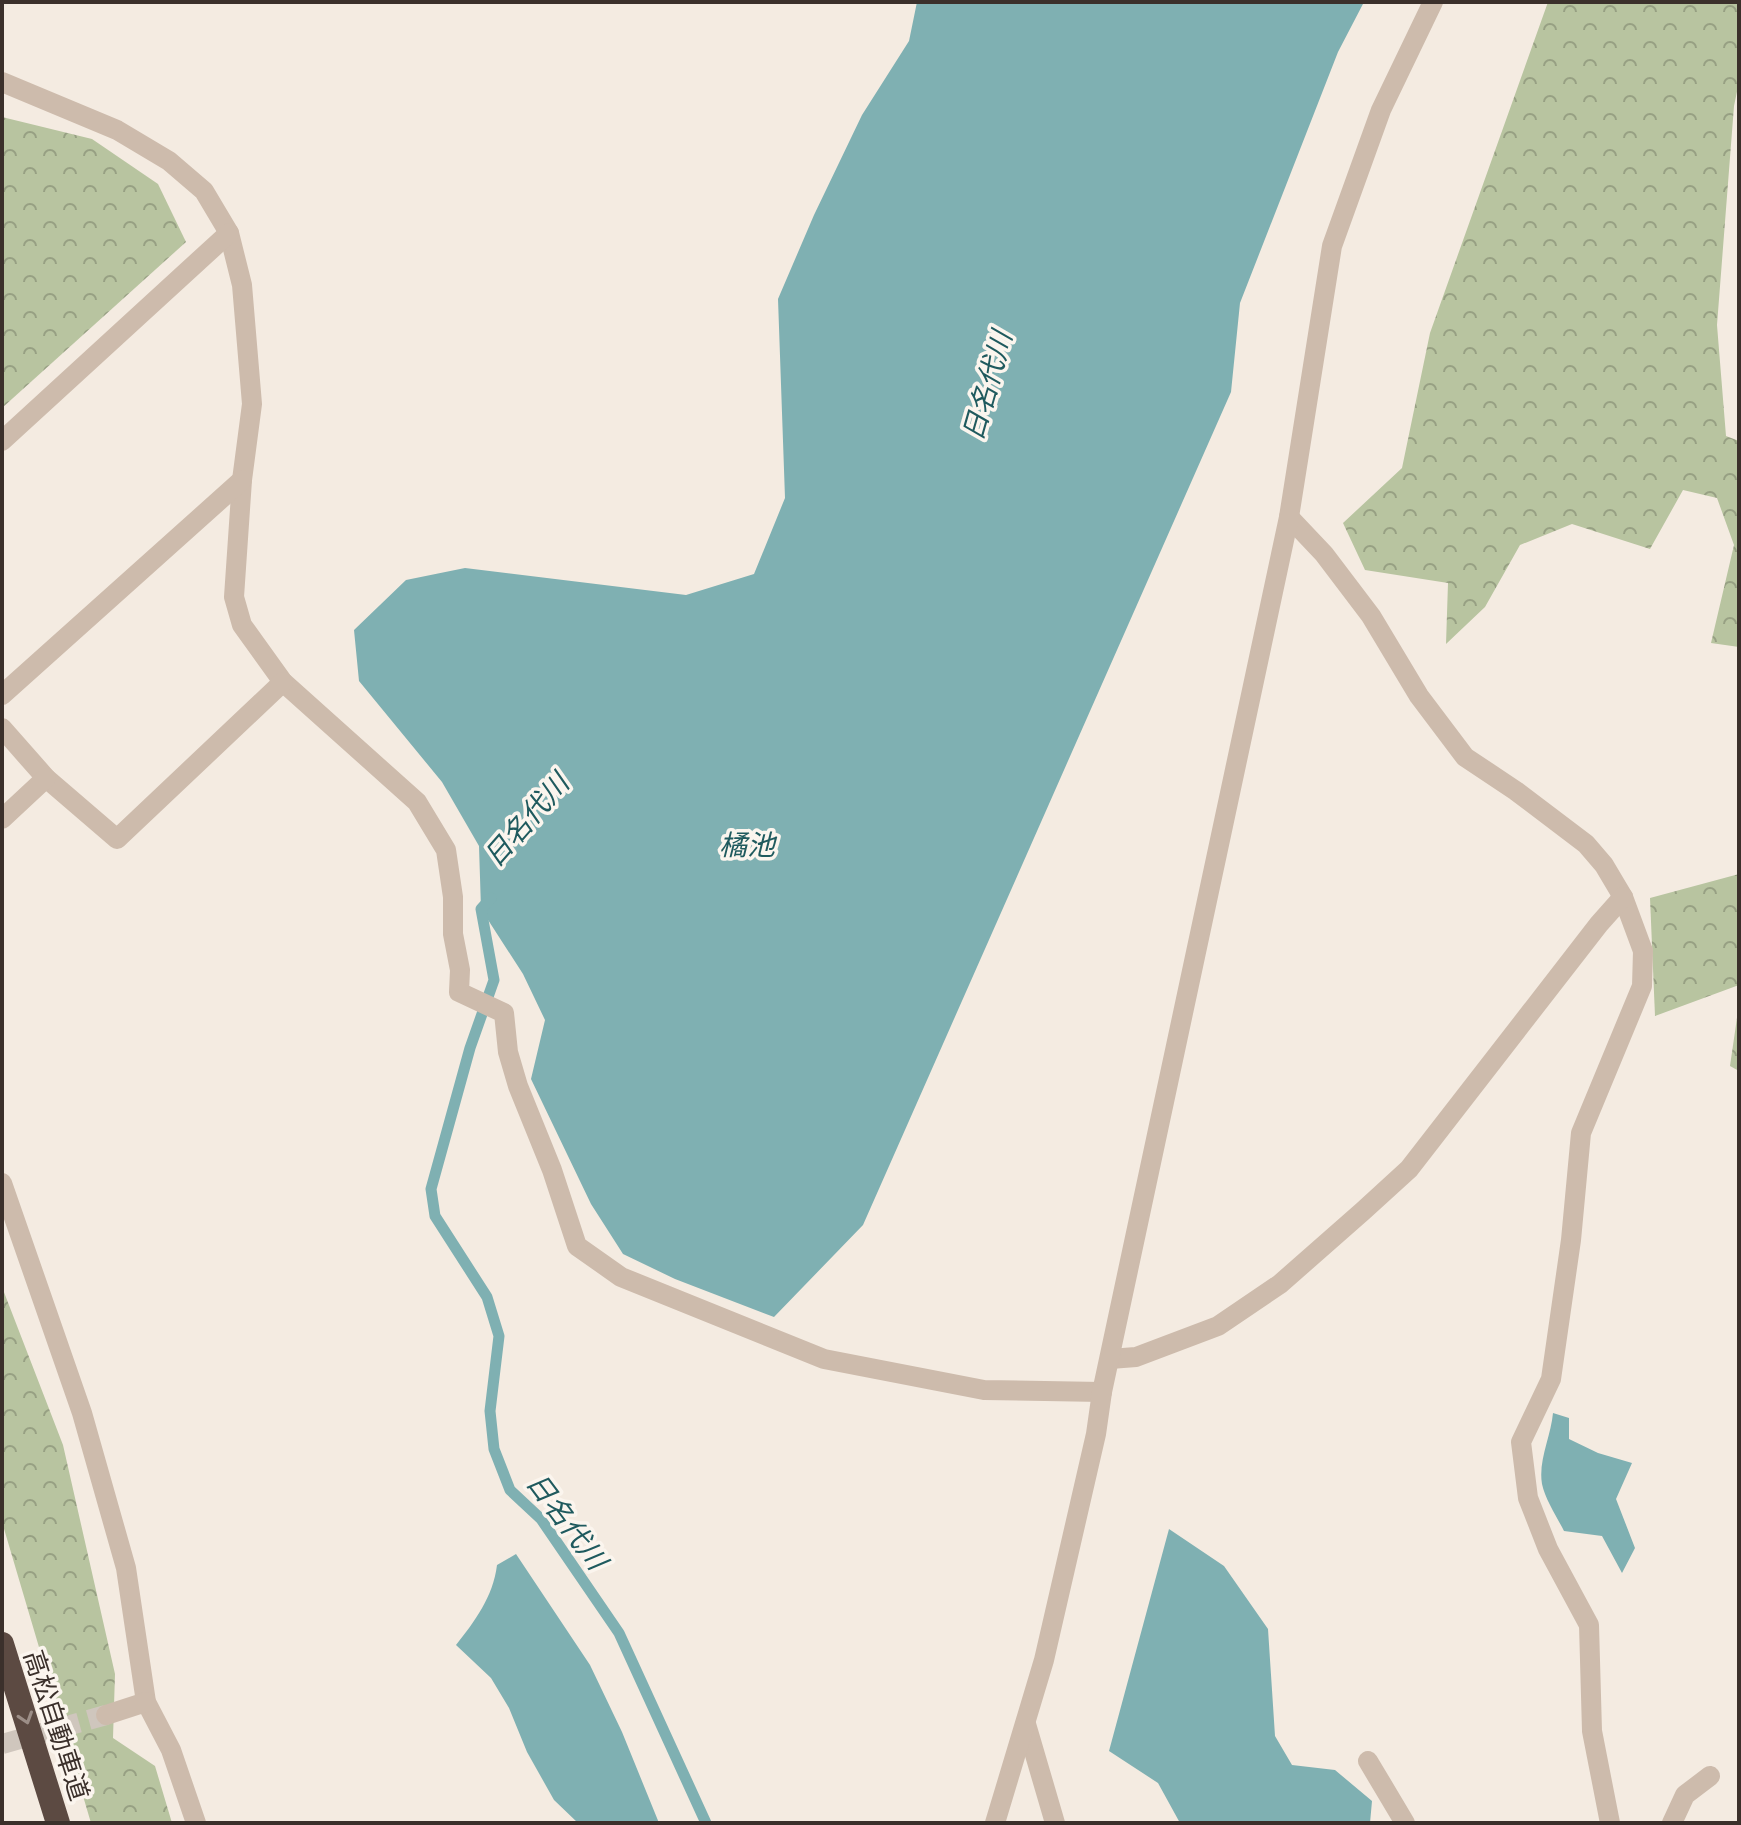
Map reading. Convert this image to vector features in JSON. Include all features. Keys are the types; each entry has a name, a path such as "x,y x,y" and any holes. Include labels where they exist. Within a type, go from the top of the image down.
{"highway":[{"name":"高松自動車道","path":"2,1644 58,1823"}],"street":[{"path":"995,1823 1044,1660 1096,1434 1102,1392 1289,517 1332,246 1381,110 1433,2"},
{"path":"2,82 117,130 169,161 204,191 229,233 242,285 252,404 242,480 234,597 242,625 283,682 417,802 446,850 453,897 453,934 460,970 459,992 504,1013 508,1052 518,1086 552,1170 577,1246 621,1277 837,1362 984,1390 1102,1392"},
{"path":"2,441 229,233"},
{"path":"2,695 242,480"},
{"path":"1289,517 1324,554 1371,616 1419,696 1465,757 1586,844 1604,865 1623,897 1643,951 1642,986 1581,1133 1571,1240 1551,1379 1521,1442 1528,1498 1548,1549 1589,1625 1592,1731 1610,1823"},
{"path":"2,728 46,778 117,839 283,682"},
{"path":"2,819 46,778"},
{"path":"1110,1359 1136,1357 1218,1326 1280,1284 1363,1211 1409,1169 1623,897"},
{"path":"2,1183 82,1413 126,1568 146,1702 171,1750 196,1823"},
{"path":"106,1715 146,1702"},
{"path":"1026,1724 1055,1823"},
{"path":"1368,1761 1405,1823"},
{"path":"1672,1823 1685,1795 1710,1776"}],"green space":[{"path":"1548,2 1739,2 1739,82 1734,106 1717,325 1726,436 1739,441 1739,647 1711,643 1734,545 1717,498 1683,490 1650,549 1572,524 1520,545 1485,607 1446,644 1448,583 1365,570 1343,523 1402,468 1430,333"},
{"path":"2,117 92,139 158,184 186,242 2,408"},
{"path":"1739,874 1739,985 1655,1016 1650,898"},
{"path":"1739,1004 1739,1071 1730,1066"},
{"path":"2,1287 63,1445 115,1674 113,1738 155,1766 172,1823 91,1823 2,1522"}],"water":[{"name":"橘池","path":"917,2 1364,2 1338,52 1240,303 1231,392 863,1225 774,1317 675,1279 623,1254 591,1204 531,1079 545,1020 523,974 481,909 479,846 442,782 359,681 354,630 406,580 465,568 686,595 754,574 785,498 778,299 862,115 909,41"},
{"path":"1553,1413 1569,1418 1569,1439 1598,1453 1632,1463 1616,1499 1635,1548 1622,1573 1602,1536 1564,1531 1546,1496 1541,1475"},
{"path":"1169,1529 1224,1566 1268,1629 1275,1736 1292,1765 1335,1770 1372,1801 1370,1823 1180,1823 1158,1783 1109,1751"},
{"path":"516,1554 590,1665 622,1732 659,1823 578,1823 554,1800 491,1678 456,1645 487,1598 497,1565"}],"waterway":[{"name":"日名代川","path":"491,898 481,909 494,980 470,1048 431,1189 435,1216 487,1297 499,1336 490,1411 494,1449 510,1490 541,1519 619,1633 706,1823"}],"tunnel":[{"path":"2,1744 106,1715"}]}
